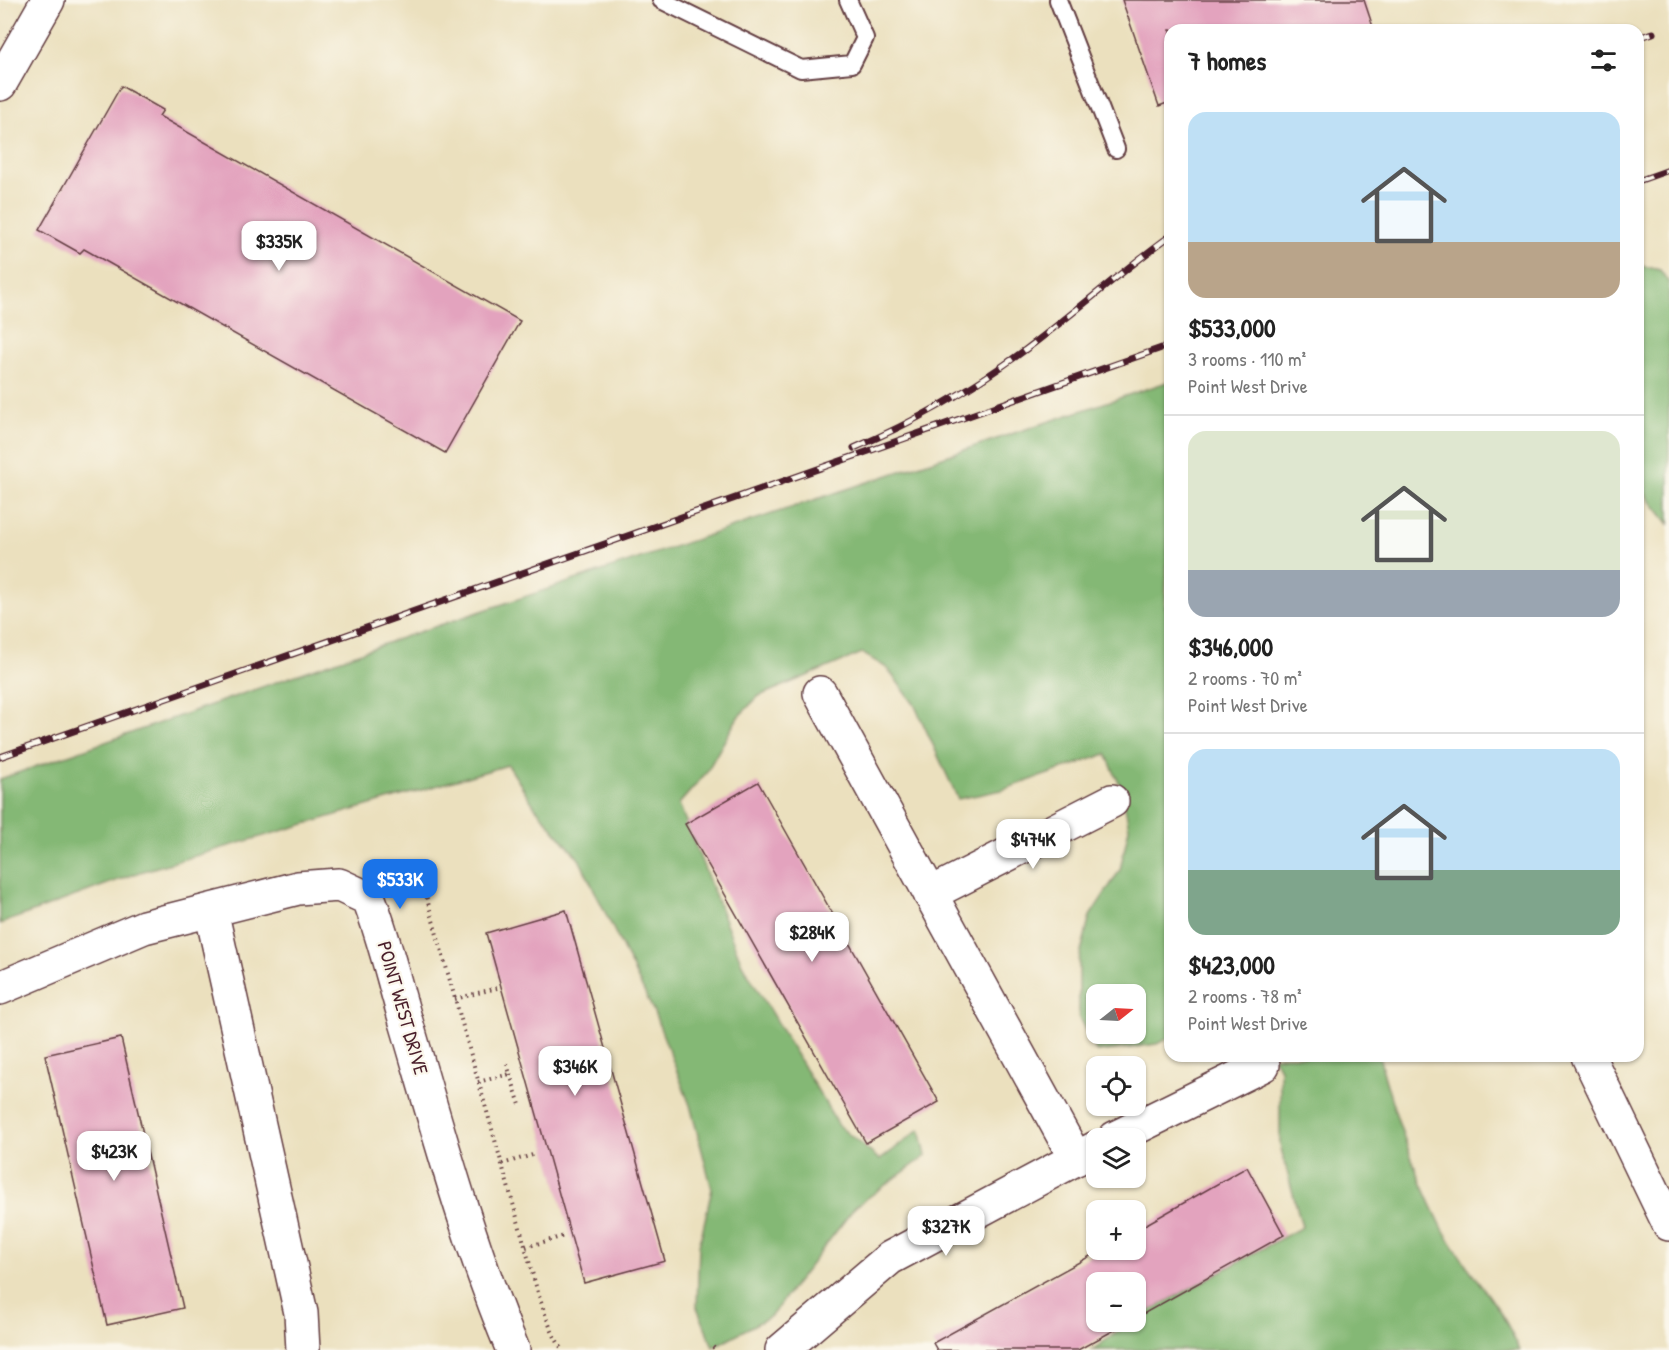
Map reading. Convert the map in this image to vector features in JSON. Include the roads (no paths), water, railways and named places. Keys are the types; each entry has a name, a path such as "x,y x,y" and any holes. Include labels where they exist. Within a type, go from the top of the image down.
{"street":[{"path":"0,84 48,0"},
{"path":"782,1350 890,1258 1086,1153 930,894 820,693"},
{"path":"930,894 1112,801"},
{"name":"POINT WEST DRIVE","path":"0,988 144,927 211,910 308,887 339,885 369,899 386,943 406,1023 489,1292 513,1350"},
{"path":"211,910 301,1313 303,1350"},
{"path":"1591,1062 1669,1224"},
{"path":"1135,1128 1263,1065"}],"lane":[{"path":"661,0 801,69 852,64 865,39 848,0"},
{"path":"1058,0 1116,149"}],"railway":[{"path":"1644,36 1653,33"},
{"path":"1644,179 1669,170"},
{"path":"854,448 921,416 1005,364 1044,336 1164,241"},
{"path":"0,757 1164,347"}]}
